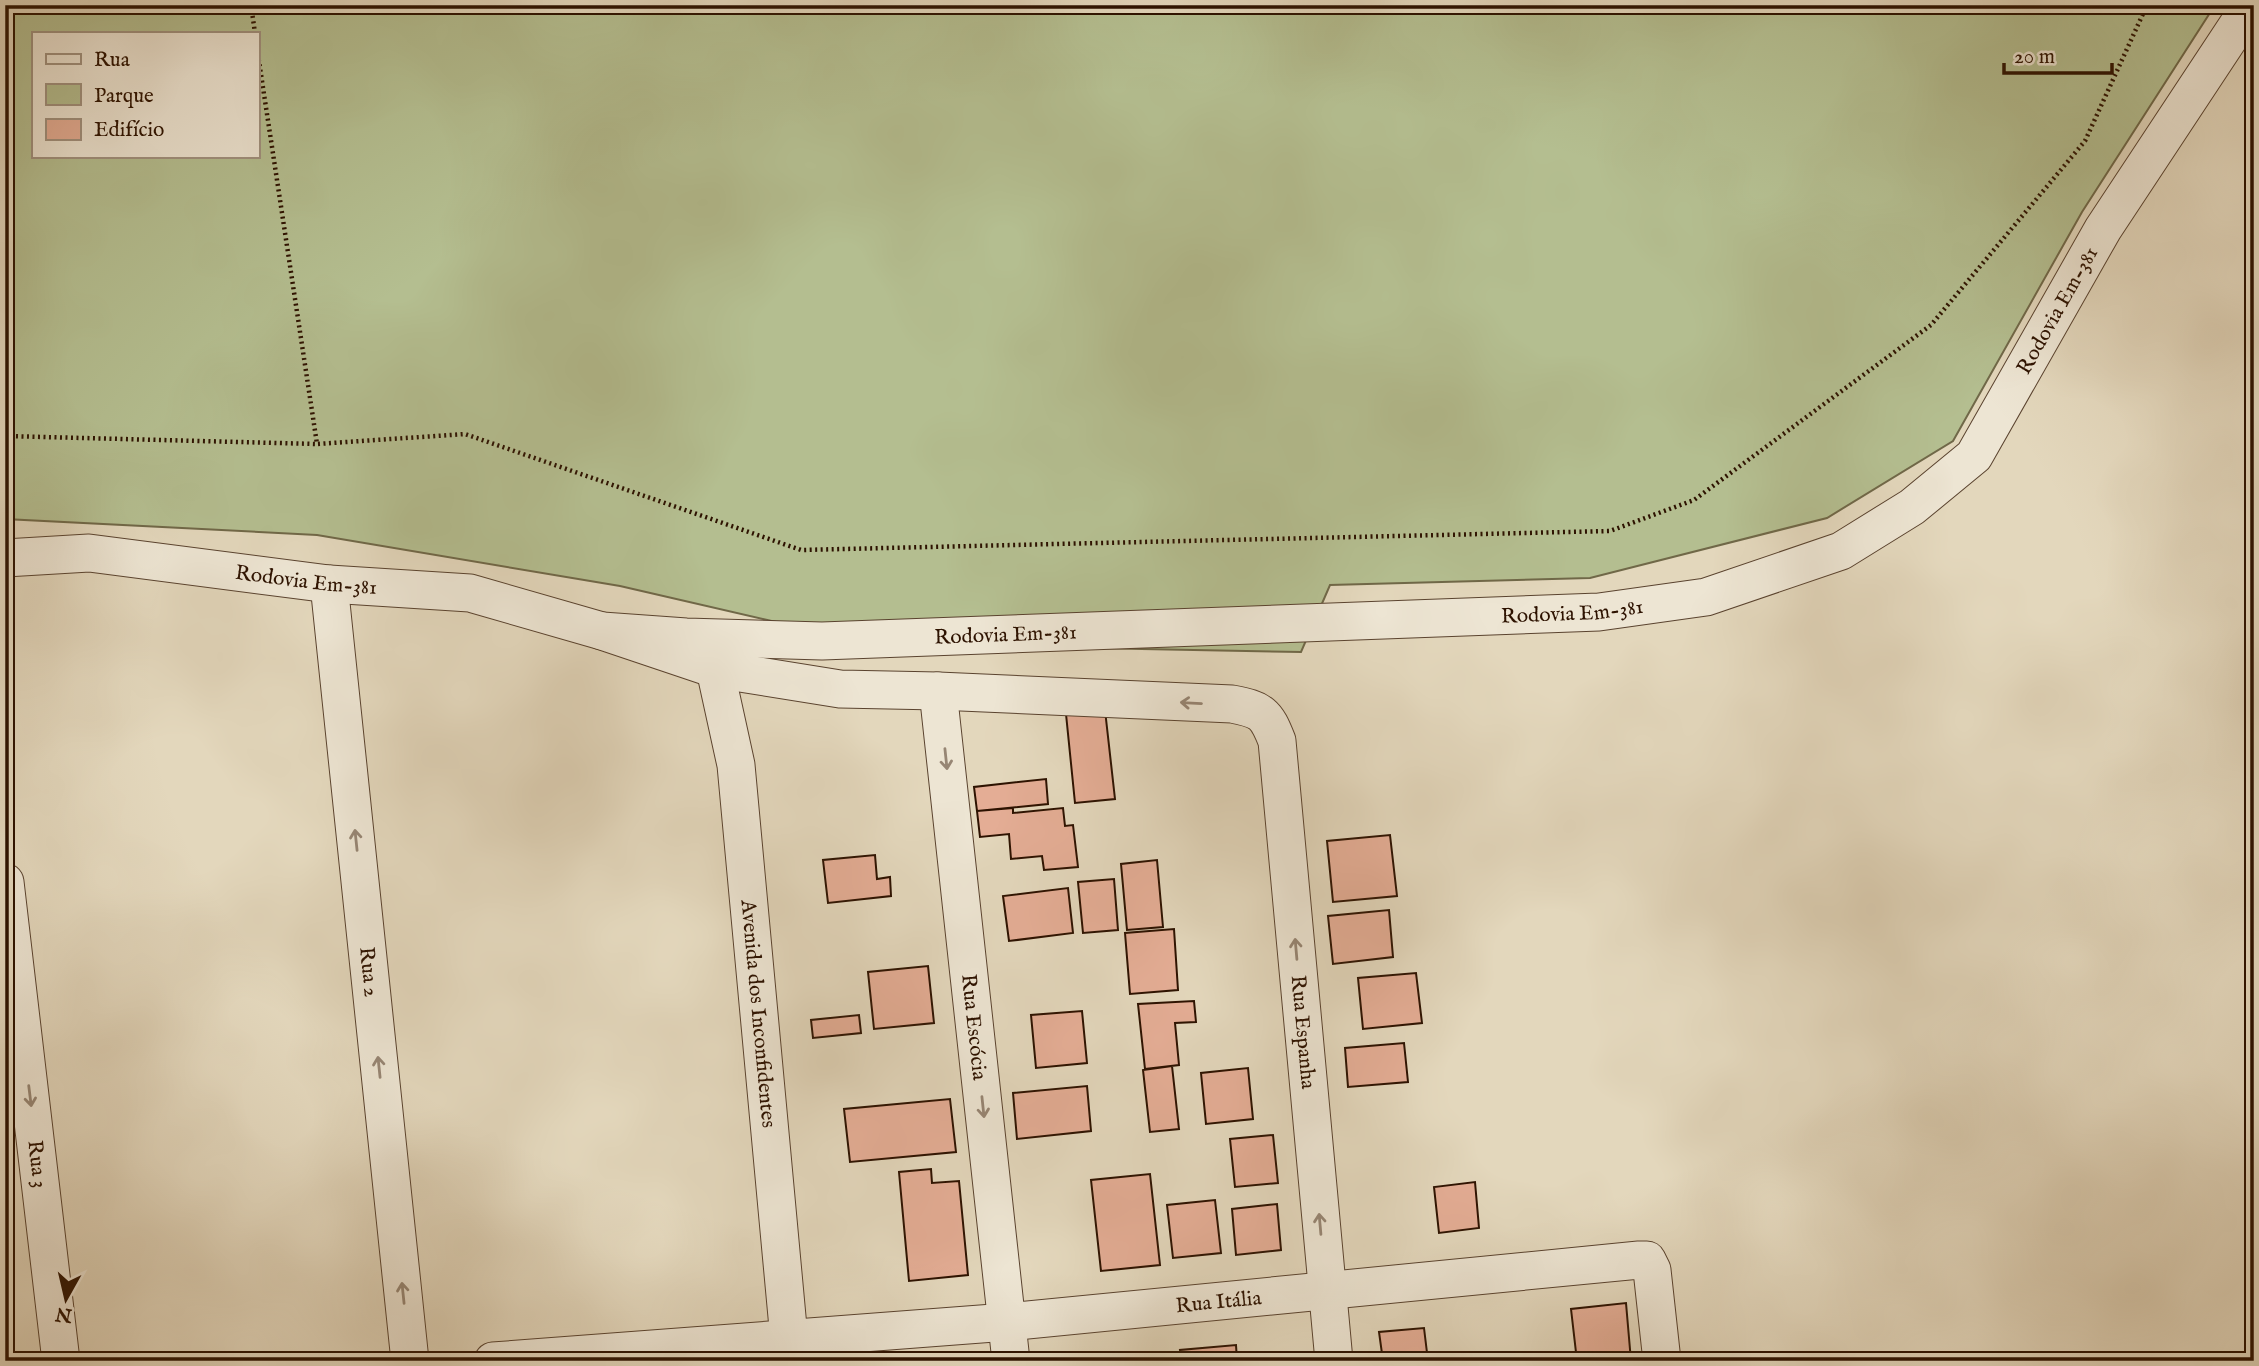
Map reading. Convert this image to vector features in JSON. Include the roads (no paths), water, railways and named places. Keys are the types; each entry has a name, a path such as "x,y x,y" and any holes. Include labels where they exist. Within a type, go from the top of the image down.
{"street":[{"name":"Rodovia Em-381","path":"602,631 686,638 822,641 1599,612 1706,597 1841,551 1912,507 1974,456 2103,229 2251,5"},
{"name":"Rodovia Em-381","path":"5,558 89,553 329,584 470,593 602,631 715,670 840,690 938,691 1232,705 1259,709"},
{"name":"Rua 2","path":"329,584 410,1361"},
{"name":"Avenida dos Inconfidentes","path":"715,670 736,765 790,1349"},
{"name":"Rua Escócia","path":"938,691 1011,1361"},
{"name":"Rua Espanha","path":"1259,709 1269,721 1277,741 1334,1361"},
{"name":"Rua 3","path":"5,882 61,1361"},
{"name":"Rua Itália","path":"493,1361 790,1349 1007,1322 1647,1261 1652,1270 1662,1361"}]}
